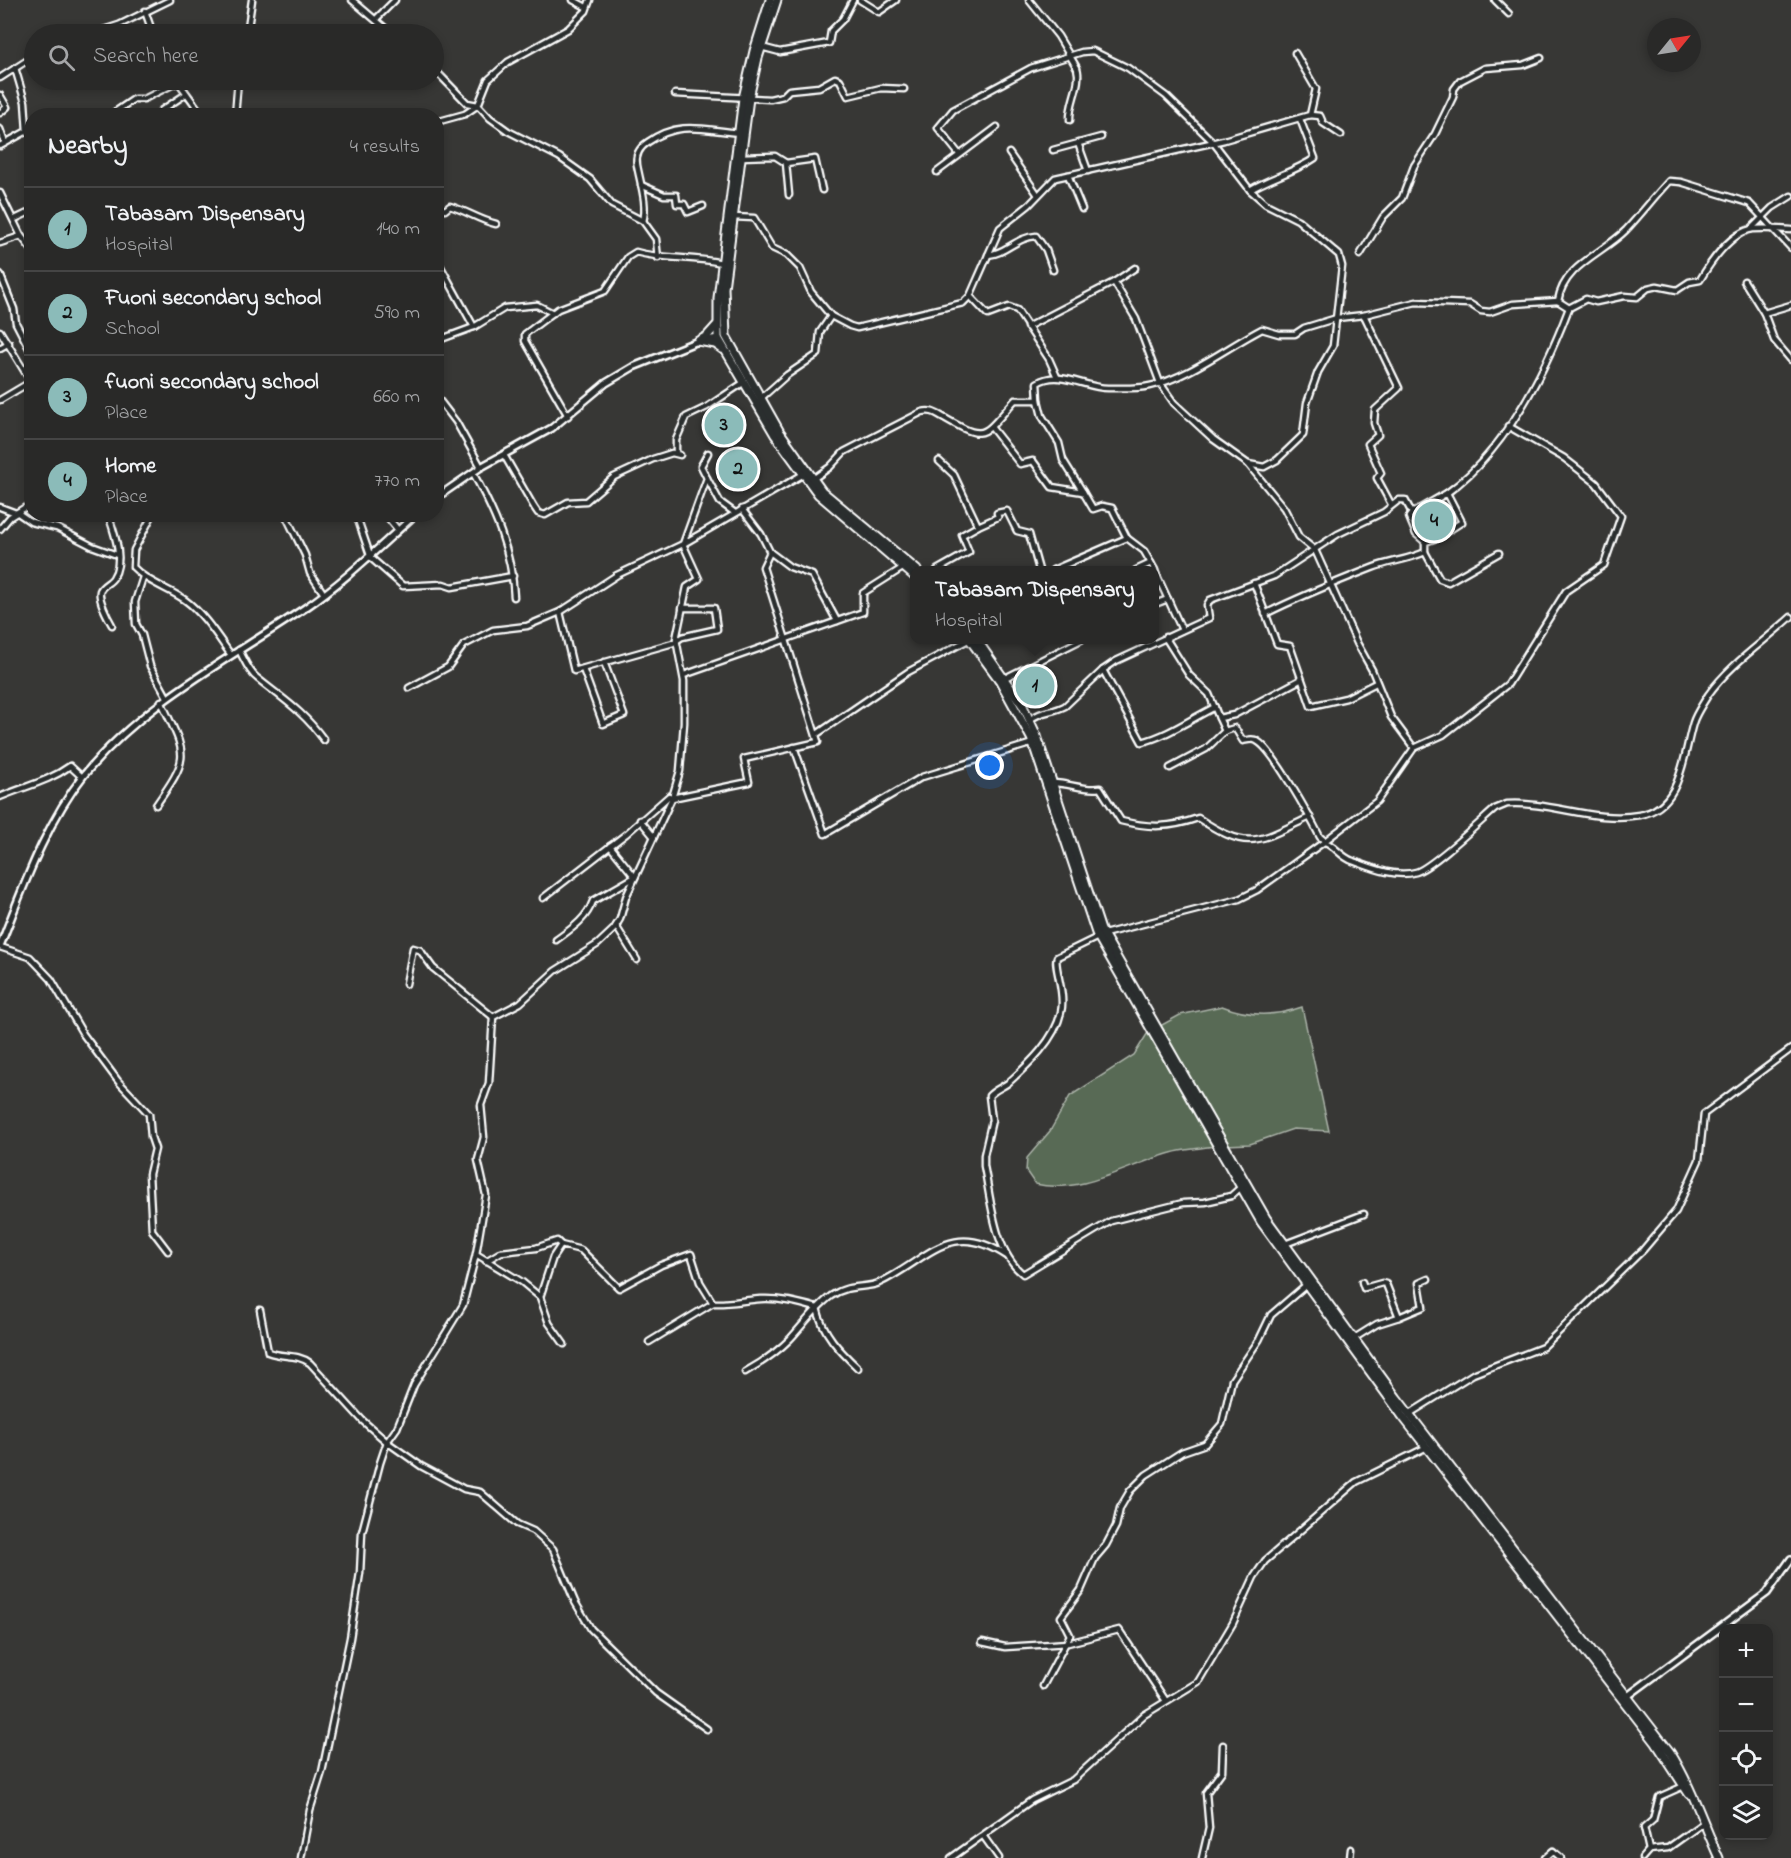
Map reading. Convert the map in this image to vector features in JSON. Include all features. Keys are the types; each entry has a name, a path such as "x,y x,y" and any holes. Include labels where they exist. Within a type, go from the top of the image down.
{"main road":[{"path":"698,341 714,330 716,324 738,133 754,51 770,0"},
{"path":"777,0 746,98 741,157 724,288 722,337 813,479 831,500 912,566"},
{"path":"716,324 728,355 743,383 802,475 827,504 910,572"},
{"path":"698,341 714,344 728,355"},
{"path":"972,644 1018,709 1036,742 1053,783 1101,936"},
{"path":"981,644 1005,678 1030,720 1101,936 1223,1150 1285,1245 1409,1414 1429,1445"},
{"path":"1223,1150 1241,1187 1306,1285 1626,1697 1686,1785 1719,1858"}],"street":[{"path":"121,24 170,0"},
{"path":"250,24 252,0"},
{"path":"352,0 381,24"},
{"path":"376,19 395,0"},
{"path":"573,0 586,7"},
{"path":"444,120 465,114 478,105 489,80 508,62 568,29 586,12 590,0"},
{"path":"761,47 780,52 829,43 831,31 843,19 853,0"},
{"path":"860,0 879,12 896,0"},
{"path":"1029,0 1058,36 1078,73 1071,100 1071,120"},
{"path":"1495,0 1509,14"},
{"path":"145,11 150,24"},
{"path":"959,154 938,128 948,114 1030,68 1082,52 1093,51 1128,68 1166,96 1213,142 1250,190 1266,204 1298,220 1340,255 1342,266 1333,345 1318,372 1307,403 1303,435 1277,460 1264,467 1248,464"},
{"path":"1295,53 1316,89 1310,115"},
{"path":"1360,255 1383,217 1402,198 1414,166 1435,134 1454,97 1454,89 1460,81 1485,68 1523,65 1541,58"},
{"path":"0,78 24,62"},
{"path":"15,68 25,108"},
{"path":"675,94 779,98 789,90 813,89 835,78 840,80 848,96 881,88 904,89"},
{"path":"444,79 467,103 478,105 490,118 508,131 559,157 590,179 612,205 643,221 656,238 658,258"},
{"path":"121,108 134,99 144,99 160,90"},
{"path":"183,90 197,108"},
{"path":"236,108 237,90"},
{"path":"165,108 186,94"},
{"path":"0,95 7,107 0,113"},
{"path":"733,217 754,218 772,248 787,255 800,268 811,292 831,316 857,328 908,314 957,306 970,296 1000,228 1055,178 1213,142 1310,115 1320,116 1323,123 1341,135"},
{"path":"1250,190 1267,179 1301,167 1315,158 1300,119"},
{"path":"643,221 645,208 637,154 642,147 662,133 679,127 738,133"},
{"path":"937,172 997,127"},
{"path":"0,129 3,144 24,133"},
{"path":"1053,150 1101,137"},
{"path":"1078,143 1088,171"},
{"path":"1009,153 1038,195"},
{"path":"741,157 775,156 786,163 815,159 822,190"},
{"path":"786,163 789,195"},
{"path":"1068,175 1082,209"},
{"path":"1558,301 1561,285 1579,265 1625,230 1669,181 1681,182 1749,202 1791,248"},
{"path":"641,184 664,195 676,195 677,204 684,204 688,212 703,206"},
{"path":"0,193 24,240"},
{"path":"1412,513 1447,493 1483,459 1537,383 1569,309 1586,299 1596,302 1624,296 1637,297 1648,288 1657,286 1677,290 1689,282 1700,280 1717,253 1791,196"},
{"path":"444,210 450,206 469,211 481,221 496,224"},
{"path":"15,219 24,215"},
{"path":"1751,229 1791,230"},
{"path":"0,243 21,236"},
{"path":"988,255 995,255 1025,237 1036,236 1046,250 1053,270"},
{"path":"568,416 525,342 525,334 553,312 605,291 628,257 636,252 658,258 700,258 722,263"},
{"path":"1027,327 1114,282 1135,268"},
{"path":"444,273 474,327"},
{"path":"0,274 16,323 24,338"},
{"path":"1744,281 1764,313 1774,340 1791,360"},
{"path":"1114,282 1136,319 1160,383 1174,403 1214,439 1248,464 1284,508 1299,537 1315,550 1390,717 1414,748"},
{"path":"1,295 7,291"},
{"path":"970,296 988,315 1013,307 1022,316 1049,359 1057,377"},
{"path":"1152,566 1144,551 1127,538 1112,508 1102,506 1093,509 1063,460 1059,443 1042,416 1037,383 1057,377 1094,388 1136,388 1160,383 1218,355 1262,329 1279,334 1295,334 1304,328 1337,318 1364,315 1416,303 1470,304 1481,311 1490,312 1513,304 1558,301 1569,309"},
{"path":"444,338 474,327 505,308 537,305 553,312"},
{"path":"1764,313 1791,305"},
{"path":"1364,315 1399,388 1375,410 1374,423 1378,435 1368,444 1381,473 1377,478 1391,504"},
{"path":"760,399 787,375 818,354 820,333 831,316"},
{"path":"0,331 24,369"},
{"path":"444,493 481,467 552,428 606,383 633,367 698,341 722,337"},
{"path":"0,348 9,343"},
{"path":"504,455 538,513 545,515 568,502 586,501 614,477 653,459 672,453 678,454 676,440 686,417 707,407 743,383"},
{"path":"0,400 24,385"},
{"path":"813,479 830,467 844,452 922,412 936,413 970,433 980,434 991,427 1015,400 1038,400"},
{"path":"444,406 456,422 481,467"},
{"path":"1007,1256 1000,1240 984,1166 984,1155 992,1120 989,1096 1025,1066 1056,1028 1063,998 1062,982 1055,959 1101,936 1239,899 1257,890 1377,801 1414,748 1443,735 1508,684 1566,591 1604,565 1621,516 1596,483 1564,458 1508,426"},
{"path":"991,427 1020,464 1033,461 1052,487 1083,492"},
{"path":"708,453 701,466 720,502 735,513"},
{"path":"939,461 954,475 978,526"},
{"path":"473,473 496,514 513,576 514,597"},
{"path":"409,688 448,668 464,645 480,636 493,630 527,626 560,612 617,575 683,544 802,475"},
{"path":"494,1017 520,1002 555,971 598,944 616,926 635,877 672,798 680,771 684,723 684,675 676,639 687,587 696,584 699,579 683,544 707,478"},
{"path":"1425,542 1462,522 1447,493"},
{"path":"1159,640 1209,618 1207,609 1210,600 1274,576 1338,534 1384,512 1391,504 1405,500 1412,513 1410,517 1416,534 1425,542 1425,552 1440,579 1448,582 1499,554"},
{"path":"0,507 24,518"},
{"path":"0,529 24,508"},
{"path":"742,509 761,534 770,552 790,567 812,575 837,621"},
{"path":"944,566 969,552 962,535 998,517 997,513 1007,511 1017,531 1029,534 1032,538 1038,566"},
{"path":"31,522 57,528 92,546 117,555"},
{"path":"111,522 116,537 117,555 114,577 100,591 104,612 112,626"},
{"path":"149,522 134,550 133,567 142,577 187,601 206,621 231,655"},
{"path":"289,522 305,555 310,573 324,594"},
{"path":"359,522 371,558 403,586 443,584 452,587 513,576"},
{"path":"392,522 398,530"},
{"path":"168,1251 152,1230 149,1174 155,1149 148,1114 118,1081 82,1034 51,979 30,957 0,947 48,835 82,777 116,740 164,699 324,594 371,558 407,522"},
{"path":"1062,566 1127,538"},
{"path":"543,898 669,796 672,798 749,783 744,759 818,742 763,567 770,552"},
{"path":"1265,614 1371,568 1399,559 1409,560 1425,552"},
{"path":"1144,566 1150,563"},
{"path":"684,675 863,612 863,593 905,567"},
{"path":"142,577 135,602 134,616 150,666 181,743 183,755 176,778 156,805"},
{"path":"1159,580 1182,630"},
{"path":"1254,583 1277,644 1290,646 1300,680 1313,707 1346,698 1376,683"},
{"path":"1159,602 1168,599"},
{"path":"560,612 574,671 673,643 676,639 717,629 714,608 682,608"},
{"path":"1170,768 1206,749 1225,731 1235,728 1243,741 1252,739 1259,742 1281,771 1320,837 1345,858 1387,872 1410,873 1431,864 1495,809 1507,804 1598,815 1628,816 1649,812 1663,803 1677,782 1688,750 1693,724 1709,695 1732,669 1791,616"},
{"path":"1165,637 1182,665 1209,694 1225,731"},
{"path":"817,734 908,672 960,644"},
{"path":"1005,678 1071,644"},
{"path":"1030,720 1038,713 1057,710 1065,706 1103,670 1152,644"},
{"path":"239,650 257,678 272,687 288,704 297,706 324,740"},
{"path":"583,669 603,724 624,715 604,662"},
{"path":"1103,670 1142,742 1157,739 1179,725 1215,708"},
{"path":"1220,718 1234,715 1300,680"},
{"path":"794,747 825,834 922,777 1036,742"},
{"path":"0,797 21,788 42,783 70,766 82,777"},
{"path":"1053,783 1067,783 1091,789 1100,788 1121,821 1162,827 1176,826 1198,818 1236,840 1249,842 1310,817"},
{"path":"640,820 654,837"},
{"path":"610,846 635,877"},
{"path":"556,940 577,925 589,911 593,901 635,877"},
{"path":"616,926 637,960"},
{"path":"406,984 413,948 420,950 433,968 494,1017"},
{"path":"301,1858 350,1638 358,1584 362,1532 387,1442 397,1428 414,1385 463,1305 476,1254 486,1196 478,1160 484,1137 481,1105 489,1083 494,1017"},
{"path":"1409,1414 1473,1374 1544,1347 1643,1250 1676,1211 1699,1160 1704,1114 1791,1049"},
{"path":"745,1372 778,1351 832,1295 851,1287 877,1284 936,1248 953,1241 974,1240 991,1245 1007,1256 1023,1274 1111,1221 1183,1203 1205,1202 1231,1196 1241,1187"},
{"path":"1285,1245 1364,1214"},
{"path":"486,1261 501,1252 536,1248 557,1241 561,1245 581,1250 619,1288 661,1265 691,1254 700,1282 713,1303"},
{"path":"540,1297 553,1257 561,1245"},
{"path":"476,1254 522,1282 540,1297 549,1323 564,1344"},
{"path":"1353,1339 1377,1324 1423,1307 1419,1283 1428,1279"},
{"path":"1362,1282 1364,1288 1386,1284 1399,1317"},
{"path":"1043,1686 1068,1643 1070,1635 1061,1617 1081,1590 1095,1558 1106,1545 1116,1526 1120,1508 1130,1491 1146,1475 1182,1452 1205,1444 1222,1424 1232,1380 1259,1340 1271,1315 1306,1285"},
{"path":"649,1342 713,1303 734,1305 759,1299 779,1300 817,1308"},
{"path":"817,1308 820,1321 836,1347 858,1368"},
{"path":"260,1310 268,1352 277,1356 300,1356 310,1363 363,1421 387,1442 421,1466 464,1489 480,1492 517,1524 533,1531 553,1549 578,1610 591,1629 656,1693 707,1729"},
{"path":"951,1858 1032,1800 1073,1780 1119,1736 1166,1701 1198,1682 1233,1623 1254,1577 1265,1562 1356,1482 1429,1445"},
{"path":"1626,1697 1767,1593 1791,1559"},
{"path":"982,1642 1005,1647 1068,1643 1119,1630 1166,1701"},
{"path":"1202,1858 1209,1828 1207,1789 1222,1771 1223,1745"},
{"path":"1649,1850 1644,1828 1653,1820 1659,1797 1686,1785"},
{"path":"1642,1858 1649,1850 1668,1848 1703,1823"},
{"path":"984,1836 999,1858"},
{"path":"1350,1858 1351,1849"},
{"path":"1545,1858 1553,1851 1561,1858"}],"green space":[{"path":"1222,1006 1252,1014 1281,1013 1302,1007 1329,1131 1293,1129 1250,1144 1225,1145 1160,1026 1180,1015"},
{"path":"1149,1031 1213,1146 1171,1153 1087,1182 1053,1186 1035,1184 1026,1171 1027,1158 1050,1131 1070,1096 1134,1055"}],"place":[{"name":"fuoni secondary school","path":"724,425"},
{"name":"Fuoni secondary school","path":"738,469"},
{"name":"Home","path":"1434,521"},
{"name":"Tabasam Dispensary","path":"1035,686"}]}
